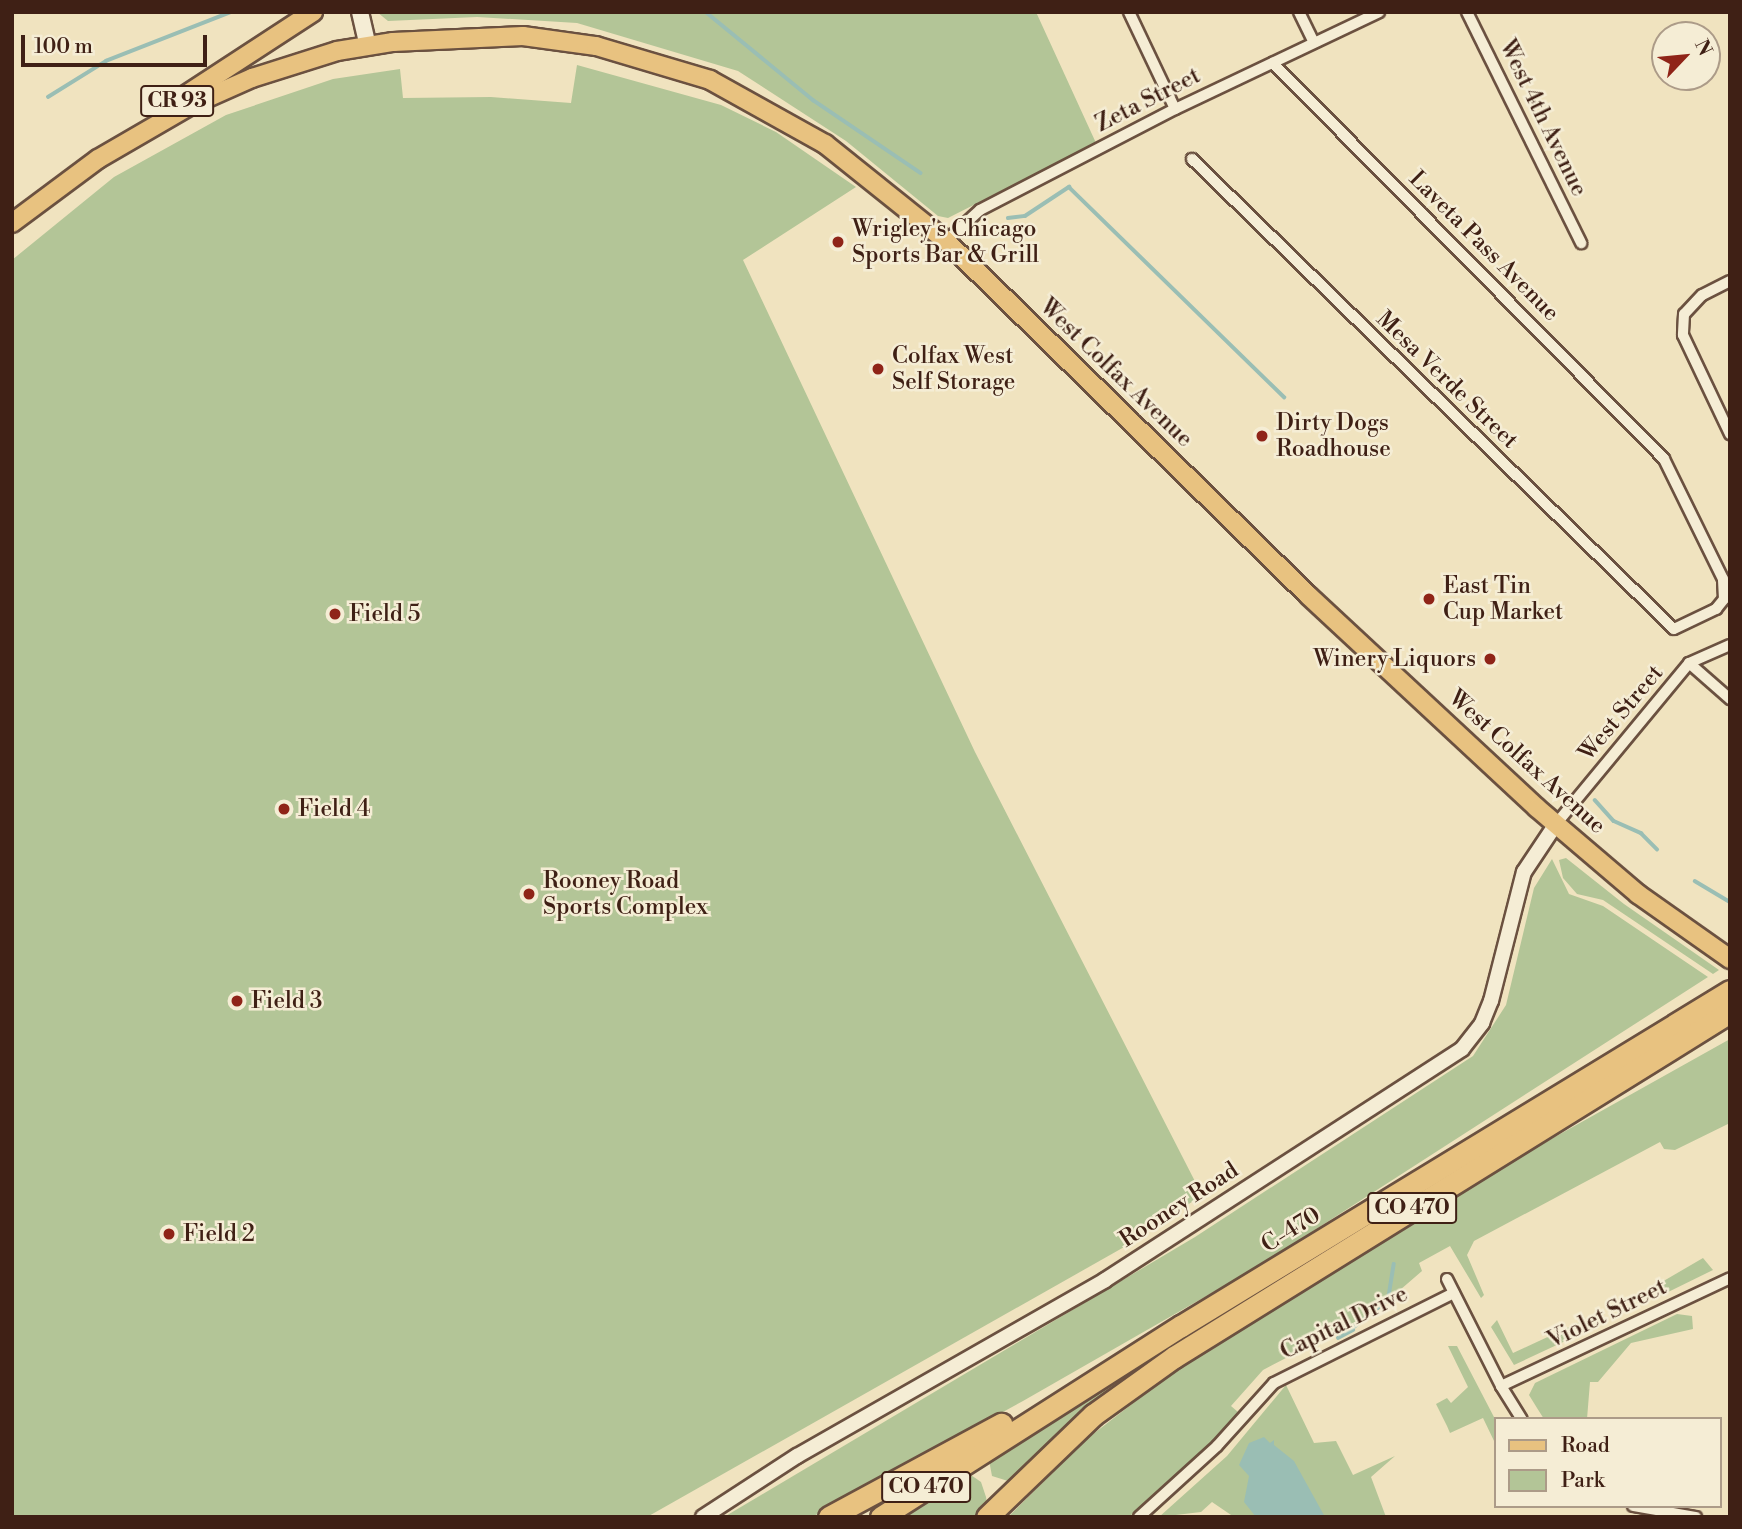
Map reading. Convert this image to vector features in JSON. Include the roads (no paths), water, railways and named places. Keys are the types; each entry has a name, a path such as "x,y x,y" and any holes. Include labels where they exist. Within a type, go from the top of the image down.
{"highway":[{"path":"1626,1049 1730,976"},
{"name":"C-470","path":"881,1517 1181,1326 1509,1125 1626,1049 1730,990"},
{"path":"1677,1049 1730,1012"},
{"path":"1677,1049 1730,1026"},
{"name":"C-470","path":"987,1517 1093,1416 1164,1363 1614,1084 1677,1049"},
{"path":"829,1517 1181,1326"}],"main road":[{"name":"CR 93","path":"45,197 98,152 313,12"},
{"path":"360,12 368,46"},
{"name":"West Colfax Avenue","path":"45,197 98,159 191,105 251,78 368,46 523,36 596,46 674,68 763,106 825,144 946,241 1328,613 1556,824 1638,894 1730,958"},
{"path":"12,223 45,197"}],"street":[{"path":"1129,12 1175,109"},
{"path":"1299,12 1314,43"},
{"name":"Zeta Street","path":"946,241 980,210 1175,109 1379,12"},
{"name":"West 4th Avenue","path":"1467,12 1581,243"},
{"name":"Laveta Pass Avenue","path":"1273,63 1664,459 1723,579 1724,599 1716,609 1674,629"},
{"name":"Mesa Verde Street","path":"1192,159 1674,629"},
{"path":"1729,431 1683,335 1684,314 1702,295 1730,281"},
{"name":"West Street","path":"1556,824 1689,663 1730,645"},
{"path":"1689,663 1730,699"},
{"name":"Rooney Road","path":"703,1517 797,1456 1105,1280 1462,1049 1482,1023 1491,1001 1524,872 1556,824"},
{"name":"Violet Street","path":"1501,1386 1730,1278"},
{"path":"1447,1279 1501,1386 1521,1417"},
{"name":"Capital Drive","path":"1139,1517 1217,1446 1274,1383 1454,1293"},
{"path":"1646,1514 1696,1517"}],"water":[{"path":"1264,1437 1270,1443 1274,1440 1274,1445 1294,1461 1325,1517 1256,1517 1244,1502 1249,1476 1239,1465 1249,1443"}],"waterway":[{"path":"48,97 106,61 231,12"},
{"path":"706,12 813,100 921,173"},
{"path":"1069,187 1284,397"},
{"path":"1008,218 1025,216 1069,187"},
{"path":"1595,800 1614,821 1641,833 1657,849"},
{"path":"1695,881 1730,902"},
{"path":"1354,1327 1388,1300 1394,1264"},
{"path":"1338,1338 1353,1330"}],"place":[{"name":"Wrigley's Chicago Sports Bar & Grill","path":"838,242"},
{"name":"Colfax West Self Storage","path":"878,369"},
{"name":"Dirty Dogs Roadhouse","path":"1262,436"},
{"name":"East Tin Cup Market","path":"1429,599"},
{"name":"Field 5","path":"335,614"},
{"name":"Winery Liquors","path":"1490,659"},
{"name":"Field 4","path":"284,809"},
{"name":"Rooney Road Sports Complex","path":"529,894"},
{"name":"Field 3","path":"237,1001"},
{"name":"Field 2","path":"169,1234"}]}
